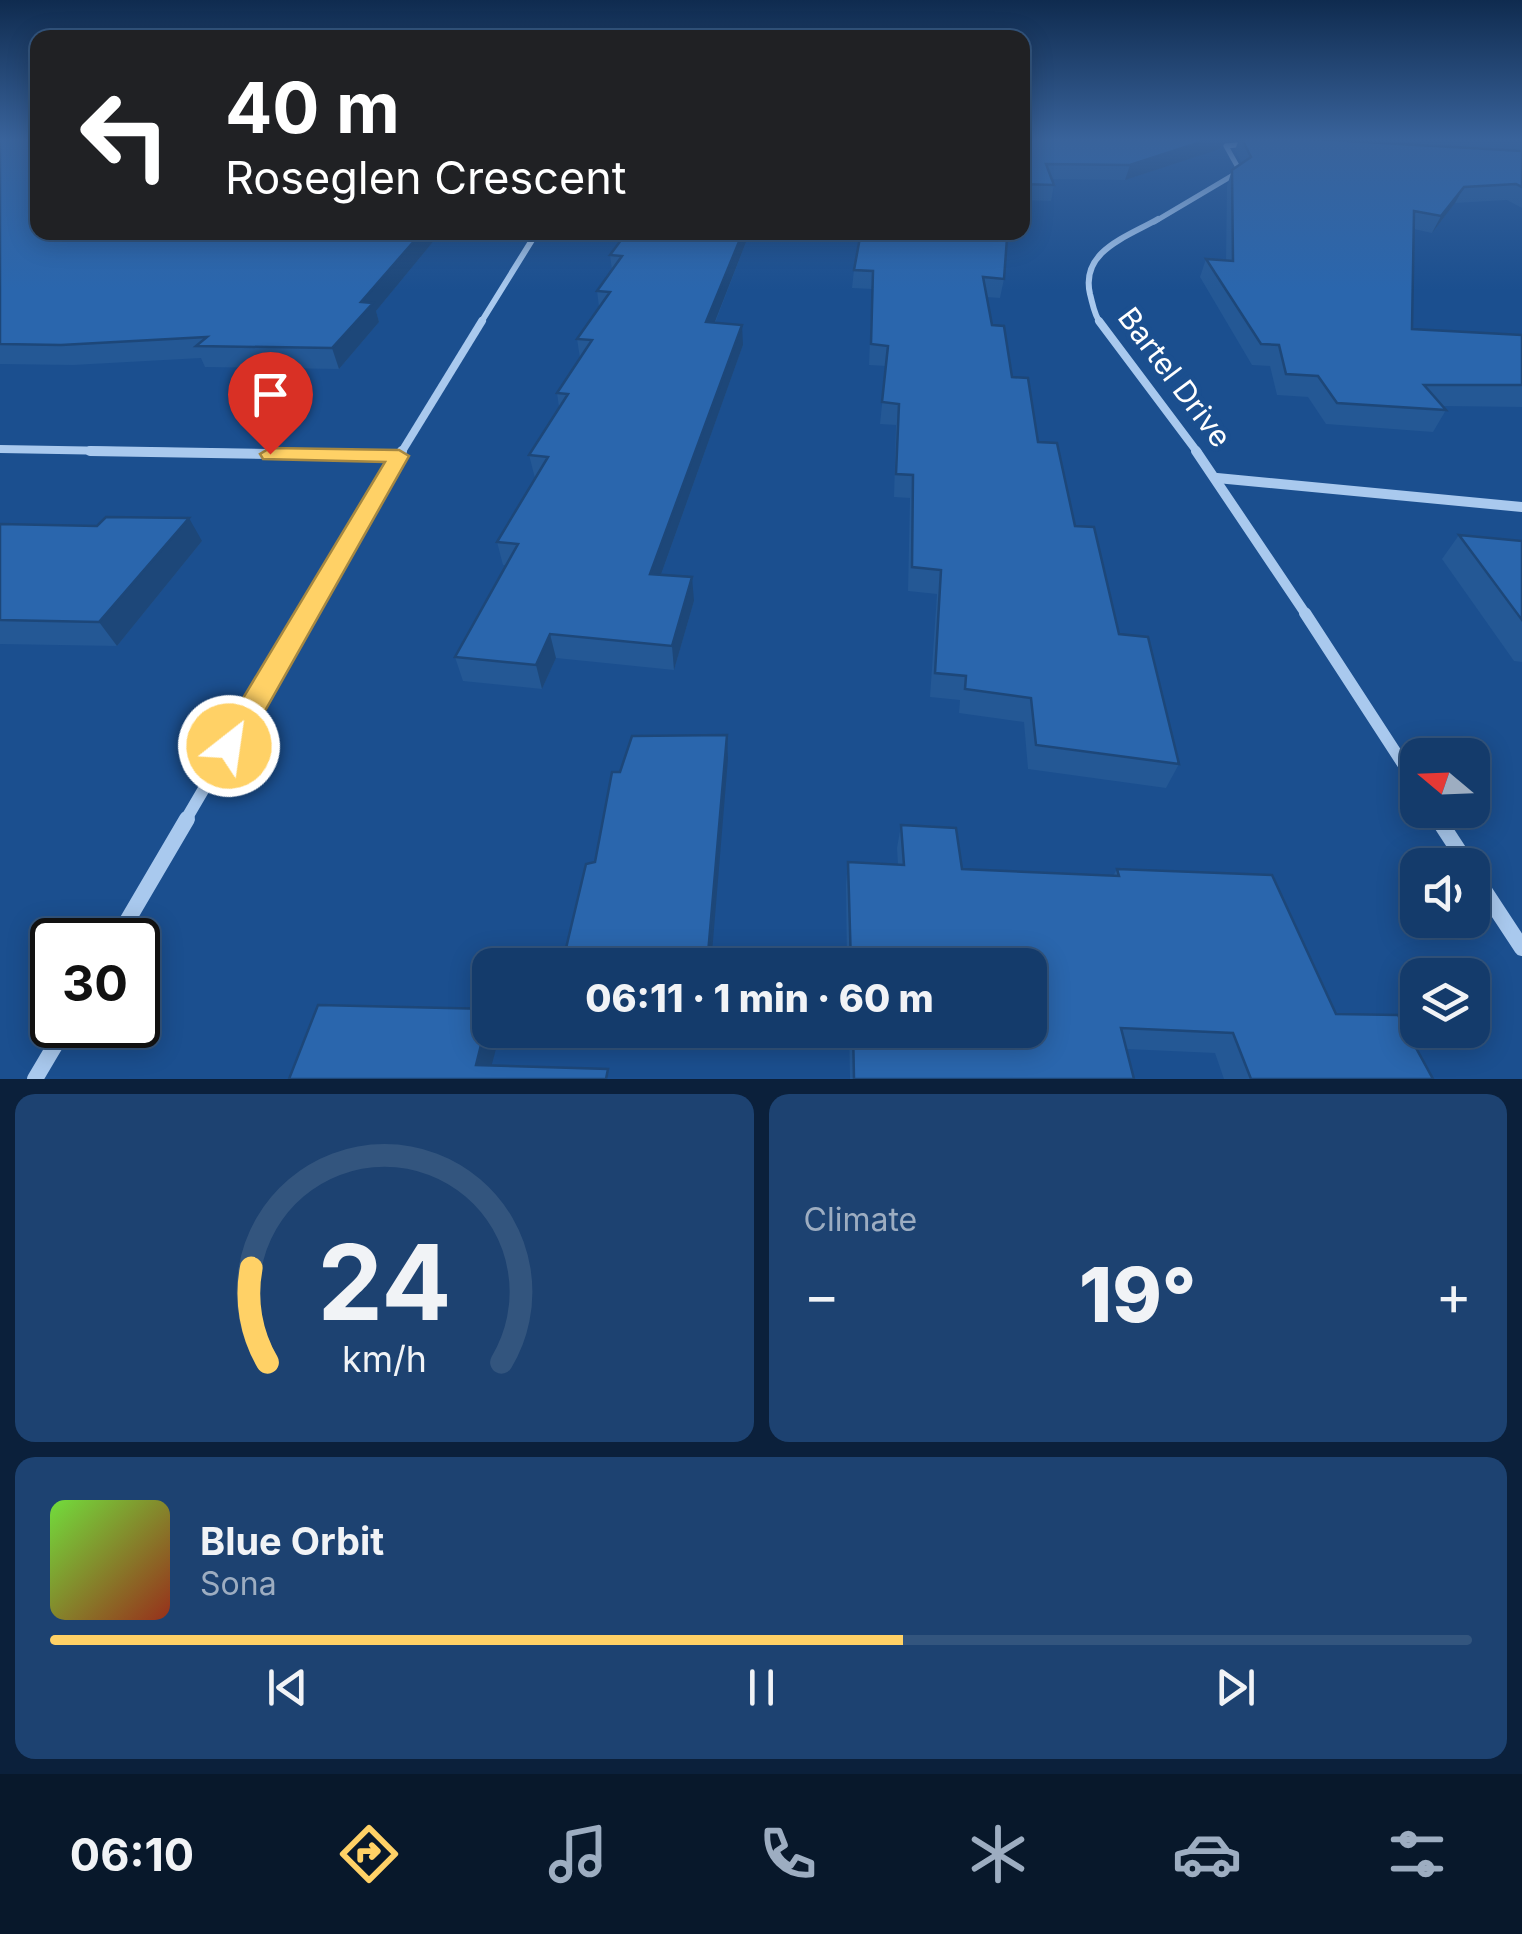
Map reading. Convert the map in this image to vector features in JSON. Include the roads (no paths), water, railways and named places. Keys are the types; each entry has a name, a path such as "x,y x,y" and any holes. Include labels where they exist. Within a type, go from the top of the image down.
{"street":[{"name":"Bartel Drive","path":"1208,189 1104,250 1090,264 1087,282 1095,316 1217,478 1400,759"},
{"path":"129,918 399,456 532,240"},
{"path":"0,449 399,456"},
{"path":"1217,478 1522,506"},
{"path":"1490,899 1522,948"},
{"path":"35,1079 53,1048"}]}
